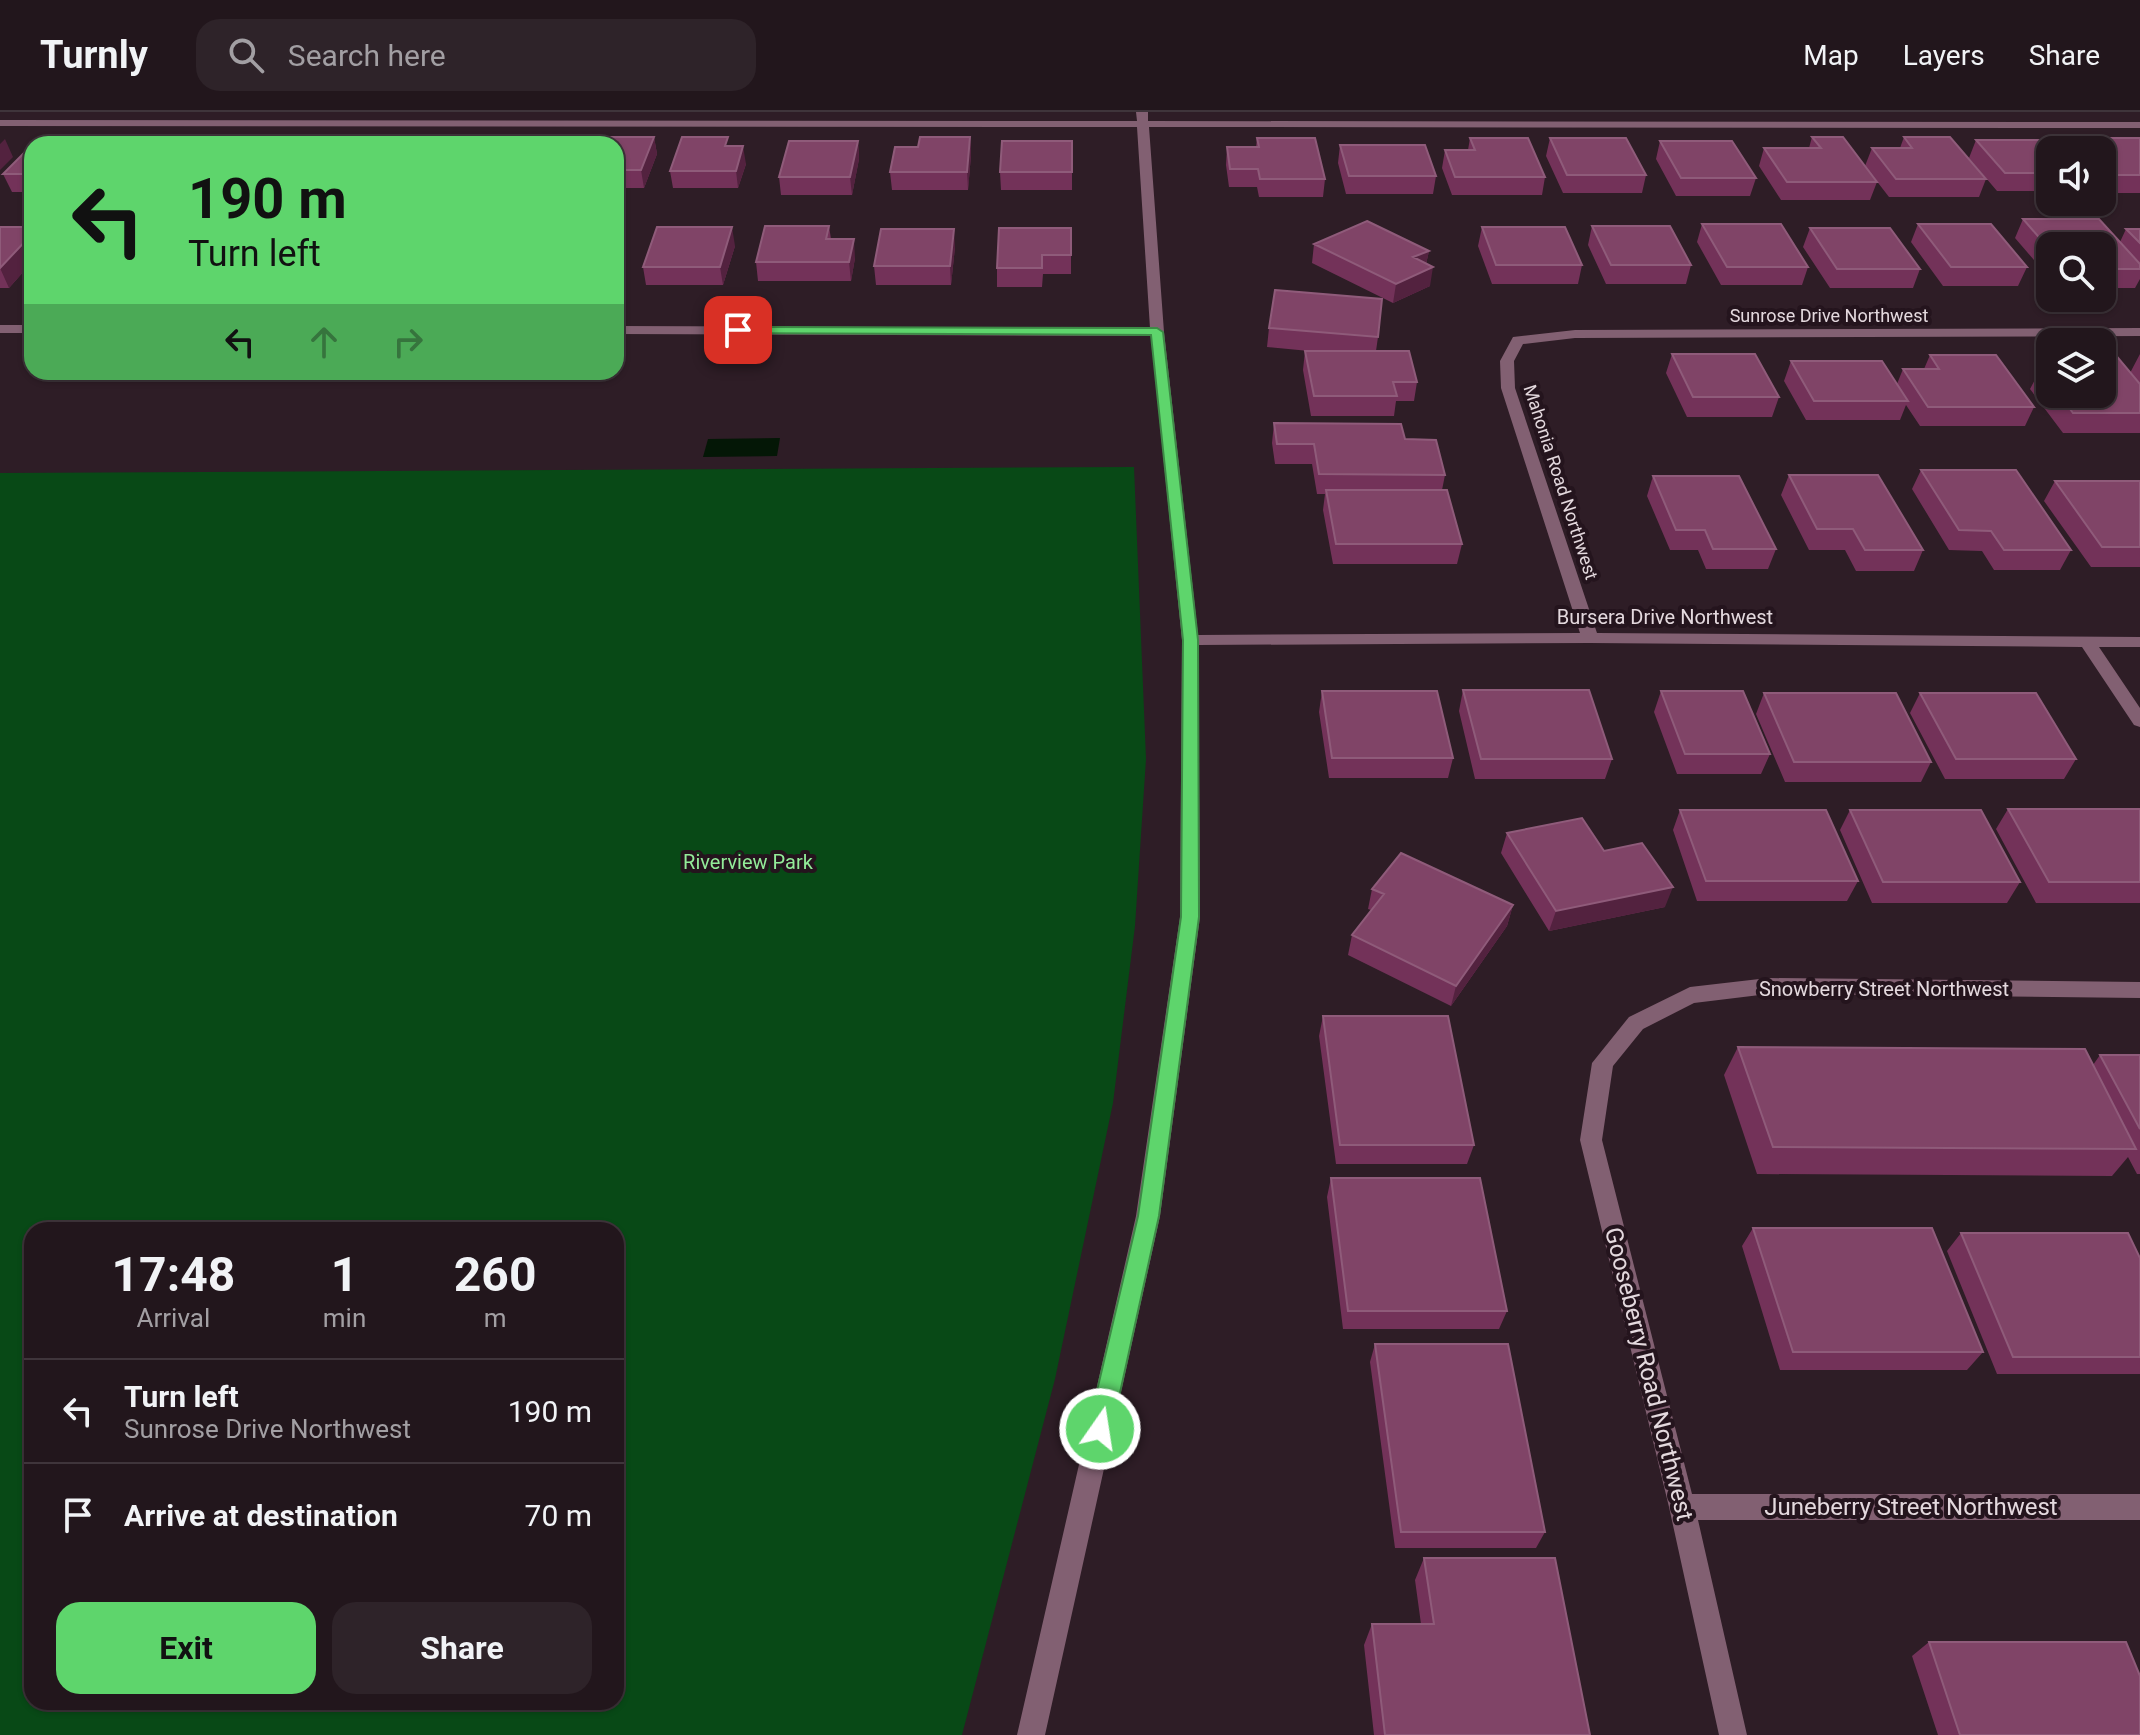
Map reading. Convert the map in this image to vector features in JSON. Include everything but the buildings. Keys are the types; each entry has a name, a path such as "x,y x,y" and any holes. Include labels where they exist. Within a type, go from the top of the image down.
{"street":[{"path":"0,123 1143,118 2140,125"},
{"path":"1031,1735 1148,1216 1190,917 1190,640 1157,332 1143,118"},
{"path":"0,329 24,329"},
{"path":"624,330 1157,332"},
{"name":"Sunrose Drive Northwest","path":"1518,340 1575,334 2140,332"},
{"name":"Mahonia Road Northwest","path":"1518,340 1507,361 1508,388 1590,638"},
{"name":"Bursera Drive Northwest","path":"1190,640 1590,638 2140,642"},
{"path":"2087,642 2140,721"},
{"name":"Snowberry Street Northwest","path":"1636,1023 1690,995 1768,986 2140,990"},
{"name":"Gooseberry Road Northwest","path":"1636,1023 1603,1063 1591,1140 1682,1507 1733,1735"},
{"name":"Juneberry Street Northwest","path":"1682,1507 2140,1507"}],"green space":[{"name":"Riverview Park","path":"1134,467 1146,759 1135,926 1113,1103 1055,1379 962,1735 0,1735 0,473"}],"shaded area":[{"path":"780,438 777,456 703,457 708,439"}],"route":[{"path":"738,330 1157,332 1190,640 1190,917 1148,1216 1100,1429"}]}
